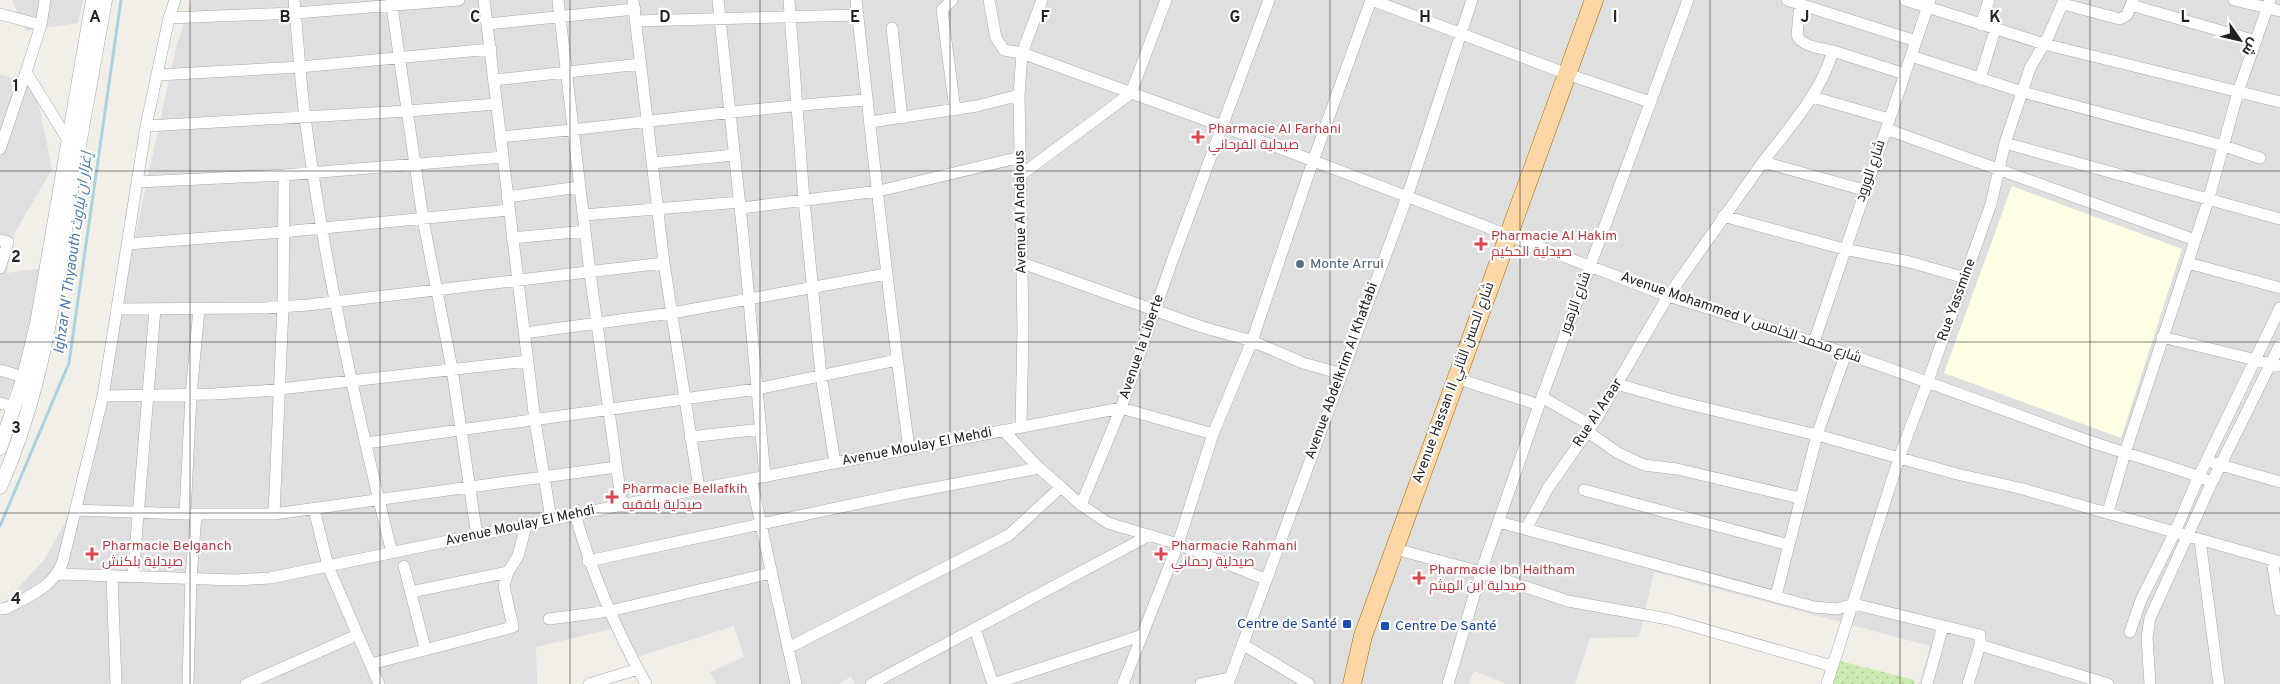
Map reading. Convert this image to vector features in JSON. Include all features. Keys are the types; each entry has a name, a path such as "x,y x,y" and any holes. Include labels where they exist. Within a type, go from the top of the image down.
{"main road":[{"name":"Avenue Hassan II شارع الحسن الثاني","path":"1352,684 1362,636 1594,0"}],"street":[{"path":"0,149 6,115 26,72 41,25 45,0"},
{"path":"0,448 24,377 37,324 92,0"},
{"path":"0,487 24,424 46,341 105,0"},
{"path":"0,614 42,589 58,574 103,396 119,309 146,126 169,18 175,0"},
{"path":"294,0 305,117 322,228 351,380 392,553"},
{"path":"169,18 295,13 391,3 459,0"},
{"path":"484,0 535,421 551,519"},
{"path":"558,0 579,187 622,506"},
{"path":"718,0 740,205 765,477"},
{"path":"789,0 804,200 821,374 835,463"},
{"path":"856,0 879,191 886,274 909,448"},
{"path":"952,0 942,10 955,110"},
{"name":"Avenue Mohammed V شارع محمد الخامس","path":"988,0 997,43 1004,50 1022,53 1222,126 1668,296 1814,342 1928,381 2125,453 2199,476 2212,482"},
{"name":"Avenue Al Andalous","path":"1021,426 1023,341 1019,95 1022,53 1042,0"},
{"path":"1021,174 1130,93 1166,0"},
{"name":"Avenue la Liberte","path":"1081,505 1120,408 1154,309 1269,0"},
{"path":"1123,684 1140,636 1178,544 1213,434 1252,341 1313,161 1371,0 1567,74 1650,102"},
{"name":"Avenue Abdelkrim Al Khattabi","path":"1229,681 1407,197 1472,0"},
{"name":"شارع الزهور","path":"1448,684 1481,572 1540,401 1688,0"},
{"path":"1787,0 1916,42"},
{"path":"1905,0 1929,4 1995,30 2044,44 2280,102"},
{"path":"1981,25 1989,0"},
{"path":"2234,0 2268,4 2280,11"},
{"path":"2064,2 2120,19 2127,15 2132,3 2256,41"},
{"name":"Rue Yassmine","path":"1827,684 1899,458 1990,204 2005,143 2030,68 2064,2"},
{"path":"391,3 408,111 414,164 452,369 477,536"},
{"path":"1800,4 1797,35 1799,39 1905,74"},
{"name":"شارع الورود","path":"1814,342 1864,190 1929,4"},
{"path":"2108,512 2162,337 2196,240 2238,92 2268,4"},
{"path":"487,24 635,10 720,18 858,15"},
{"path":"635,10 664,263 683,400 699,489"},
{"path":"0,14 41,25"},
{"path":"892,28 902,118"},
{"path":"1980,79 1995,30"},
{"path":"157,75 300,67 490,49"},
{"name":"Rue Al Araar","path":"1526,529 1548,488 1590,429 1668,296 1722,216 1822,83 1833,51"},
{"path":"1911,56 2023,92 2224,146 2260,158"},
{"path":"494,80 641,64"},
{"path":"26,72 68,140"},
{"path":"870,122 955,110 1019,95"},
{"path":"1813,97 1888,124 1998,168 2196,240"},
{"path":"500,137 648,123 730,111 867,100"},
{"path":"146,126 496,104"},
{"path":"2005,143 2209,198 2280,220"},
{"path":"653,163 734,155"},
{"path":"138,182 314,173 503,157"},
{"path":"583,215 658,208 804,200 879,191 1021,157"},
{"path":"1763,162 1864,190"},
{"path":"274,514 283,308 282,232 284,175"},
{"path":"507,197 579,187"},
{"path":"128,244 282,232 509,210"},
{"path":"1722,216 1844,249 1910,262 1965,278"},
{"path":"512,238 585,231"},
{"path":"0,240 8,242 0,268"},
{"path":"119,309 283,308 437,292 664,263"},
{"path":"1022,263 1202,327 1252,341 1302,363 1342,374"},
{"path":"2188,263 2280,288"},
{"path":"524,333 672,313 886,274"},
{"path":"2130,632 2141,600 2175,532 2199,476 2256,362 2280,308"},
{"path":"133,577 146,395 155,309"},
{"path":"188,684 191,578 191,395 199,309"},
{"path":"2162,337 2256,362 2276,365"},
{"path":"2150,684 2147,637 2150,618 2212,482 2276,365 2280,345"},
{"path":"1776,596 1817,435 1846,353"},
{"path":"366,443 609,411 756,389 821,374 897,360"},
{"path":"103,396 191,395 279,389 528,361"},
{"path":"0,370 24,377"},
{"path":"1456,378 1540,401 1590,429 1618,453 1644,465 1677,469 1800,498"},
{"path":"1617,384 1676,402 1817,435 2108,512 2276,561 2280,610"},
{"path":"0,403 14,407"},
{"name":"Avenue Moulay El Mehdi","path":"58,574 133,577 270,578 699,489 1120,408 1213,434"},
{"path":"690,437 761,428"},
{"path":"1003,430 1038,468 1081,505 1108,523 1178,544 1265,579"},
{"path":"2208,460 2220,466 2280,481"},
{"path":"75,510 190,514 274,514 379,499 470,489 616,467"},
{"path":"588,561 1038,468"},
{"path":"751,479 796,684"},
{"path":"788,648 838,620 1009,536 1061,487"},
{"path":"1584,490 1789,545"},
{"path":"314,509 328,566 378,684"},
{"path":"575,514 588,561 646,684"},
{"path":"1498,522 1828,610 1854,604 1980,635 1980,645 1968,684"},
{"path":"370,664 425,648 513,627 504,586 508,572 518,556 526,526"},
{"path":"871,684 1150,536"},
{"path":"2200,540 2219,684"},
{"path":"1395,549 1481,572 1568,600 1668,619 1832,666"},
{"path":"404,566 425,648"},
{"path":"411,592 508,572"},
{"path":"549,619 610,610 771,573"},
{"path":"112,576 116,684"},
{"path":"0,609 16,603"},
{"path":"1927,684 1943,626"},
{"path":"975,629 993,684 1140,636"},
{"path":"246,684 357,635"},
{"path":"1242,644 1309,684"},
{"path":"1980,645 2108,684"},
{"path":"589,684 638,669"},
{"path":"1204,683 1229,681"}],"shaded area":[{"path":"12,0 83,0 78,23 26,31"},
{"path":"192,0 2280,0 2280,684 1919,684 1930,646 1654,572 1639,637 1590,638 1575,684 1507,684 1474,671 1469,684 855,684 851,677 838,684 717,684 710,672 744,657 734,626 631,659 615,628 536,647 537,684 0,684 0,607 45,559 79,497 176,47"},
{"path":"0,74 35,86 52,169 13,236 7,273 44,268 34,342 0,413"},
{"path":"2012,186 2182,249 2121,438 1944,373"}],"green space":[{"path":"1840,661 1915,680 1914,684 1833,684"}],"waterway":[{"name":"Ighzar N' Thyaouth إغزار ان ثياوث","path":"0,526 69,363 121,0"}],"place":[{"name":"Pharmacie Al Farhani صيدلية الفرحاني","path":"1198,137"},
{"name":"Pharmacie Al Hakim صيدلية الحكيم","path":"1481,244"},
{"name":"Monte Arrui","path":"1300,264"},
{"name":"Pharmacie Bellafkih صيدلية بلفقيه","path":"612,497"},
{"name":"Pharmacie Belganch صيدلية بلكنش","path":"92,554"},
{"name":"Pharmacie Rahmani صيدلية رحماني","path":"1161,554"},
{"name":"Pharmacie Ibn Haitham صيدلية ابن الهيثم","path":"1419,578"},
{"name":"Centre de Santé","path":"1347,624"},
{"name":"Centre De Santé","path":"1385,626"}]}
